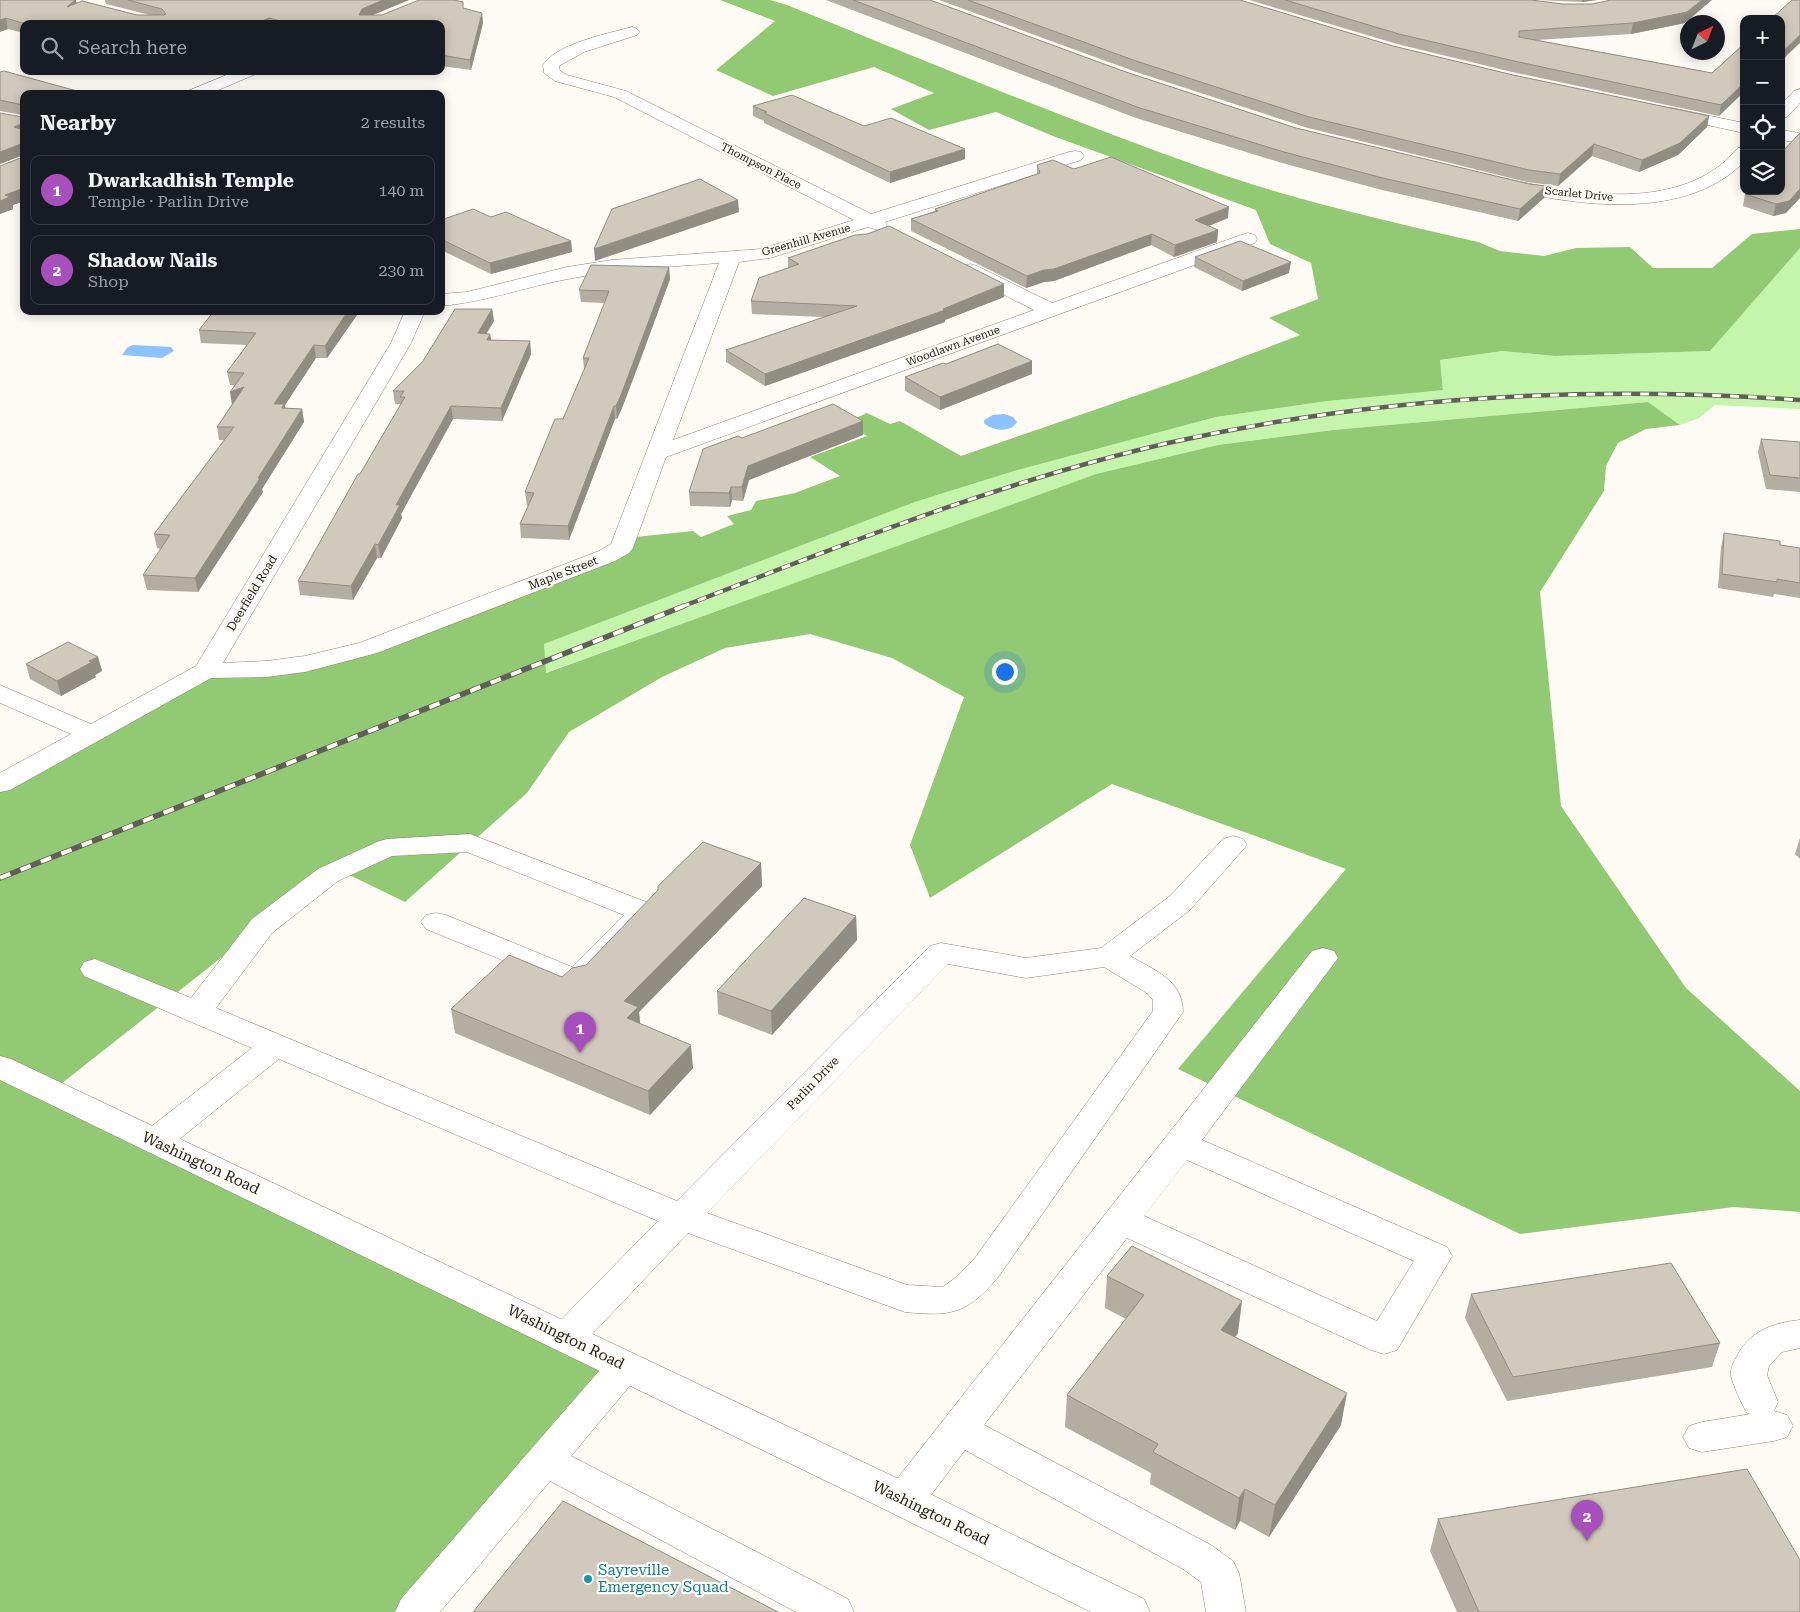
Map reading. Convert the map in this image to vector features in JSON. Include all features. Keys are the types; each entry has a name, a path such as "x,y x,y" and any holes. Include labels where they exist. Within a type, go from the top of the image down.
{"street":[{"name":"Thompson Place","path":"632,32 602,39 558,60 551,65 552,73 561,78 620,94 896,234"},
{"path":"204,90 240,75"},
{"path":"1785,110 1800,94"},
{"path":"1657,109 1740,127"},
{"path":"1785,136 1800,138"},
{"name":"Greenhill Avenue","path":"445,300 467,298 567,274 612,266 731,258 772,251 1075,156"},
{"name":"Scarlet Drive","path":"1488,180 1527,189 1596,197 1640,199 1682,190 1712,179 1740,156"},
{"name":"Woodlawn Avenue","path":"658,453 1248,239"},
{"name":"Maple Street","path":"206,671 266,669 332,659 368,648 607,556 621,548 731,258"},
{"path":"956,264 1052,311"},
{"name":"Deerfield Road","path":"206,671 401,343 413,315"},
{"path":"0,784 206,671"},
{"path":"0,693 92,734"},
{"path":"196,1013 262,926 328,874 387,848 470,843 644,912 576,980 436,922"},
{"path":"95,969 682,1217 905,1298 933,1302 955,1299 972,1285 987,1267 1168,1012 1168,999 1158,986 1110,957 1180,903 1233,845"},
{"name":"Parlin Drive","path":"567,1338 682,1217 941,953 1026,968 1110,957"},
{"path":"904,1500 1123,1220 1323,958"},
{"path":"155,1141 275,1046"},
{"name":"Washington Road","path":"0,1067 904,1500 1124,1611"},
{"path":"1123,1220 1384,1340 1435,1256 1181,1144"},
{"path":"1702,1437 1767,1414 1749,1375 1752,1361 1769,1342 1780,1336 1800,1334"},
{"path":"415,1612 625,1366"},
{"path":"959,1429 1197,1557 1219,1574 1226,1612"},
{"path":"544,1460 834,1612"}],"green space":[{"path":"720,0 770,0 787,5 1050,111 1209,170 1309,201 1478,242 1500,251 1544,256 1576,248 1630,247 1653,268 1712,268 1752,234 1800,229 1800,248 1710,351 1555,356 1502,351 1440,360 1443,390 1328,401 1216,417 1014,471 915,502 544,644 546,673 1096,474 1218,445 1333,430 1648,402 1680,425 1646,429 1618,443 1606,466 1604,491 1540,592 1561,806 1686,988 1800,1091 1800,1212 1734,1207 1520,1234 1178,1069 1346,869 1112,784 930,898 910,845 964,697 892,658 810,634 725,648 662,677 569,732 527,793 405,902 335,868 52,1091 625,1366 403,1612 0,1612 0,784 206,671 305,664 607,556 626,538 693,531 701,537 734,524 727,516 751,510 756,501 795,493 840,476 810,457 867,436 845,423 867,413 890,424 900,421 961,456 1190,377 1300,335 1269,318 1318,299 1311,263 1270,244 1256,210 1053,136 996,112 929,130 891,109 934,93 874,67 773,96 716,70 775,21"},
{"path":"1800,248 1800,409 1715,405 1699,418 1680,425 1648,402 1333,430 1218,445 1096,474 545,673 544,644 915,502 1014,471 1216,417 1328,401 1443,389 1440,360 1502,351 1555,356 1710,351"}],"water":[{"path":"133,345 171,347 174,351 162,358 122,355 128,347"},
{"path":"1004,414 1013,417 1017,422 1014,426 1001,430 987,426 984,423 984,420 993,415"}],"building":[{"path":"0,0 75,0 67,7 82,1 137,15 164,15 166,14 162,9 128,0 383,0 362,9 359,15 382,15 419,0 454,0 463,2 463,8 482,13 470,60 445,56 445,20 277,20 269,18 264,20 20,20 20,22 6,18 0,20"},
{"path":"853,0 930,0 1123,71 1296,128 1529,184 1546,186 1520,209 1383,178 1284,152 1137,107"},
{"path":"968,0 1240,0 1393,46 1513,75 1709,116 1680,143 1642,160 1594,144 1560,174 1529,170 1309,117 1136,61"},
{"path":"1285,0 1531,0 1563,4 1592,4 1611,0 1702,0 1687,12 1633,23 1519,31 1519,37 1712,73 1740,48 1740,87 1721,105 1514,61 1399,34"},
{"path":"1792,0 1800,0 1800,35 1785,49 1785,15 1775,15"},
{"path":"4,71 73,90 20,90 20,104 0,100 0,72"},
{"path":"792,95 864,126 891,118 965,149 890,172 764,113 767,112 753,106"},
{"path":"0,113 20,116 20,125 14,127 20,129 20,144 0,152"},
{"path":"1800,133 1800,189 1789,201 1776,204 1748,195 1785,195 1785,149"},
{"path":"1111,157 1229,207 1195,220 1218,230 1175,245 1152,234 1054,269 1044,270 1027,276 911,219 938,211 935,209 1040,173 1037,165 1053,160 1074,169"},
{"path":"20,158 20,189 5,195 10,197 0,201 0,166"},
{"path":"700,179 738,200 594,249 612,209"},
{"path":"473,209 491,217 506,212 571,241 490,263 445,241 445,219"},
{"path":"889,226 1004,284 943,309 945,310 765,374 726,350 857,306 751,301 759,278 799,264 788,258 855,235 867,234"},
{"path":"1240,241 1291,262 1243,281 1195,257"},
{"path":"591,265 669,267 621,395 616,406 614,406 568,526 520,524 534,493 525,492 555,419 563,419 589,358 583,358 609,291 579,290"},
{"path":"455,309 492,309 478,333 490,334 487,340 530,341 501,408 451,406 396,505 400,505 378,545 375,544 351,586 298,581 358,474 360,474 405,397 400,397 404,391 393,391 423,361"},
{"path":"211,315 345,315 325,346 314,345 274,404 284,404 282,408 302,409 195,578 143,575 170,535 154,534 234,427 217,427 244,387 230,392 244,373 227,372 256,333 199,330"},
{"path":"998,344 1032,361 940,397 905,377 943,363 946,364"},
{"path":"833,404 863,421 748,466 742,487 731,487 729,493 689,492 703,449 738,436 742,438"},
{"path":"1761,439 1800,442 1800,478 1770,475"},
{"path":"1724,533 1780,541 1780,545 1800,548 1800,583 1777,579 1777,582 1722,574"},
{"path":"68,642 98,657 57,681 26,664"},
{"path":"703,842 761,863 624,1001 638,1007 627,1018 691,1045 648,1091 451,1009 509,955 562,977 572,968 586,965 658,890 658,886"},
{"path":"804,898 856,916 771,1011 717,991"},
{"path":"1132,1246 1242,1301 1221,1330 1347,1393 1275,1505 1245,1489 1239,1498 1153,1452 1158,1444 1067,1395 1144,1295 1107,1276"},
{"path":"1671,1263 1720,1343 1513,1377 1471,1294"},
{"path":"1747,1469 1800,1560 1800,1612 1479,1612 1438,1519"},
{"path":"563,1501 778,1612 473,1612"}],"railway":[{"path":"681,607 921,516 1044,476 1106,458 1246,427 1403,405 1562,395 1642,394 1800,400"},
{"path":"0,878 684,606"}],"place":[{"name":"Dwarkadhish Temple","path":"580,1053"},
{"name":"Shadow Nails","path":"1587,1541"},
{"name":"Sayreville Emergency Squad","path":"588,1579"}]}
